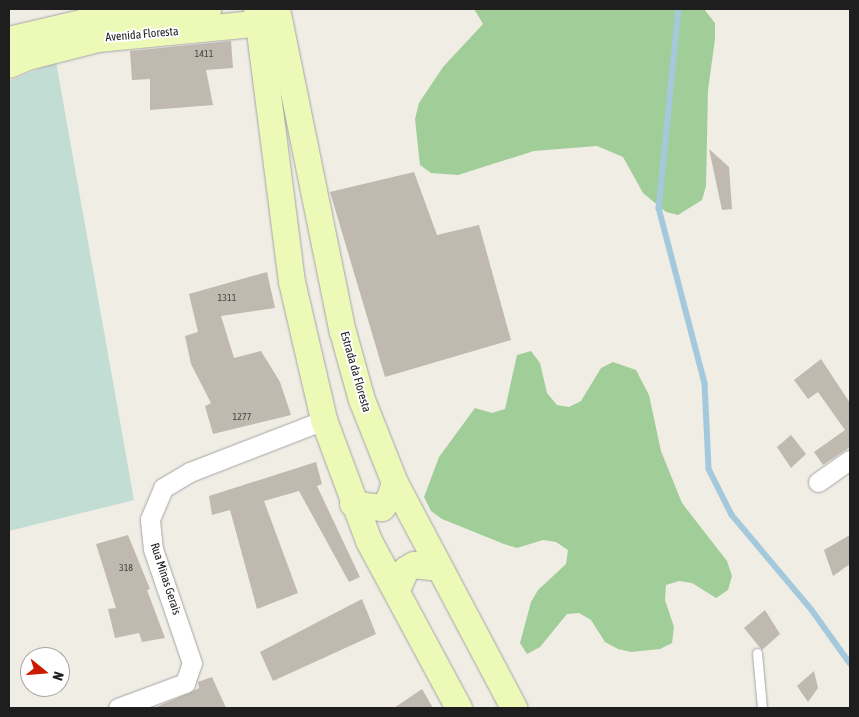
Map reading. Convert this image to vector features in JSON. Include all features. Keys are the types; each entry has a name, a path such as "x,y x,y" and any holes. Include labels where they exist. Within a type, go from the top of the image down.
{"main road":[{"name":"Avenida Floresta","path":"9,40 85,22 208,9"},
{"name":"Avenida Floresta","path":"9,65 28,57 98,39 268,16"},
{"path":"268,16 292,282 324,420 353,504 459,708"},
{"name":"Estrada da Floresta","path":"268,16 343,332 362,400 395,483 438,568 514,708"},
{"path":"353,504 382,508 390,498 395,483"},
{"path":"397,590 406,570 414,565 438,568"}],"street":[{"name":"Rua Minas Gerais","path":"118,708 185,683 192,662 153,549 150,519 163,488 190,472 324,420"},
{"path":"818,482 850,460"}],"lane":[{"path":"758,653 762,708"}],"green space":[{"path":"474,9 704,9 715,23 715,39 708,90 706,186 702,200 678,215 666,212 643,193 623,157 597,146 534,151 458,175 431,173 420,165 415,119 419,103 443,67 483,24"},
{"path":"531,351 540,363 547,393 557,405 569,407 581,401 601,368 613,362 636,370 649,395 661,451 682,503 727,561 732,576 728,590 716,598 692,583 679,581 666,585 665,600 674,627 672,643 660,649 631,652 618,649 605,642 591,620 579,613 567,614 540,647 527,654 520,643 531,602 538,590 566,564 568,550 556,542 543,540 517,548 504,544 442,519 431,511 424,497 439,457 475,408 492,413 505,409 517,355"}],"shaded area":[{"path":"56,62 134,500 9,531 9,81"}],"building":[{"path":"231,41 233,68 206,70 213,105 150,110 150,79 132,80 130,51"},
{"path":"709,149 729,167 732,209 722,210"},
{"path":"414,172 437,235 479,225 511,340 385,377 330,192"},
{"path":"267,272 275,308 221,316 234,358 261,351 280,382 291,415 213,434 205,406 211,403 191,364 185,336 198,332 189,294"},
{"path":"821,359 850,403 850,447 823,465 814,452 845,430 818,392 808,399 794,380"},
{"path":"791,435 806,454 791,468 777,447"},
{"path":"316,462 322,484 317,486 360,577 349,582 299,491 264,501 298,593 257,609 230,510 212,515 209,496"},
{"path":"128,535 150,589 147,590 165,638 142,642 139,633 115,638 108,609 116,608 96,544"},
{"path":"850,535 850,564 833,576 824,550"},
{"path":"362,599 376,634 273,681 260,652"},
{"path":"765,610 780,634 762,650 744,628"},
{"path":"814,671 818,688 808,702 797,686"},
{"path":"212,677 226,708 154,708 199,688 198,682"},
{"path":"422,689 433,708 394,708"}],"waterway":[{"path":"679,9 659,208 705,383 709,469 732,515 812,610 850,663"}]}
